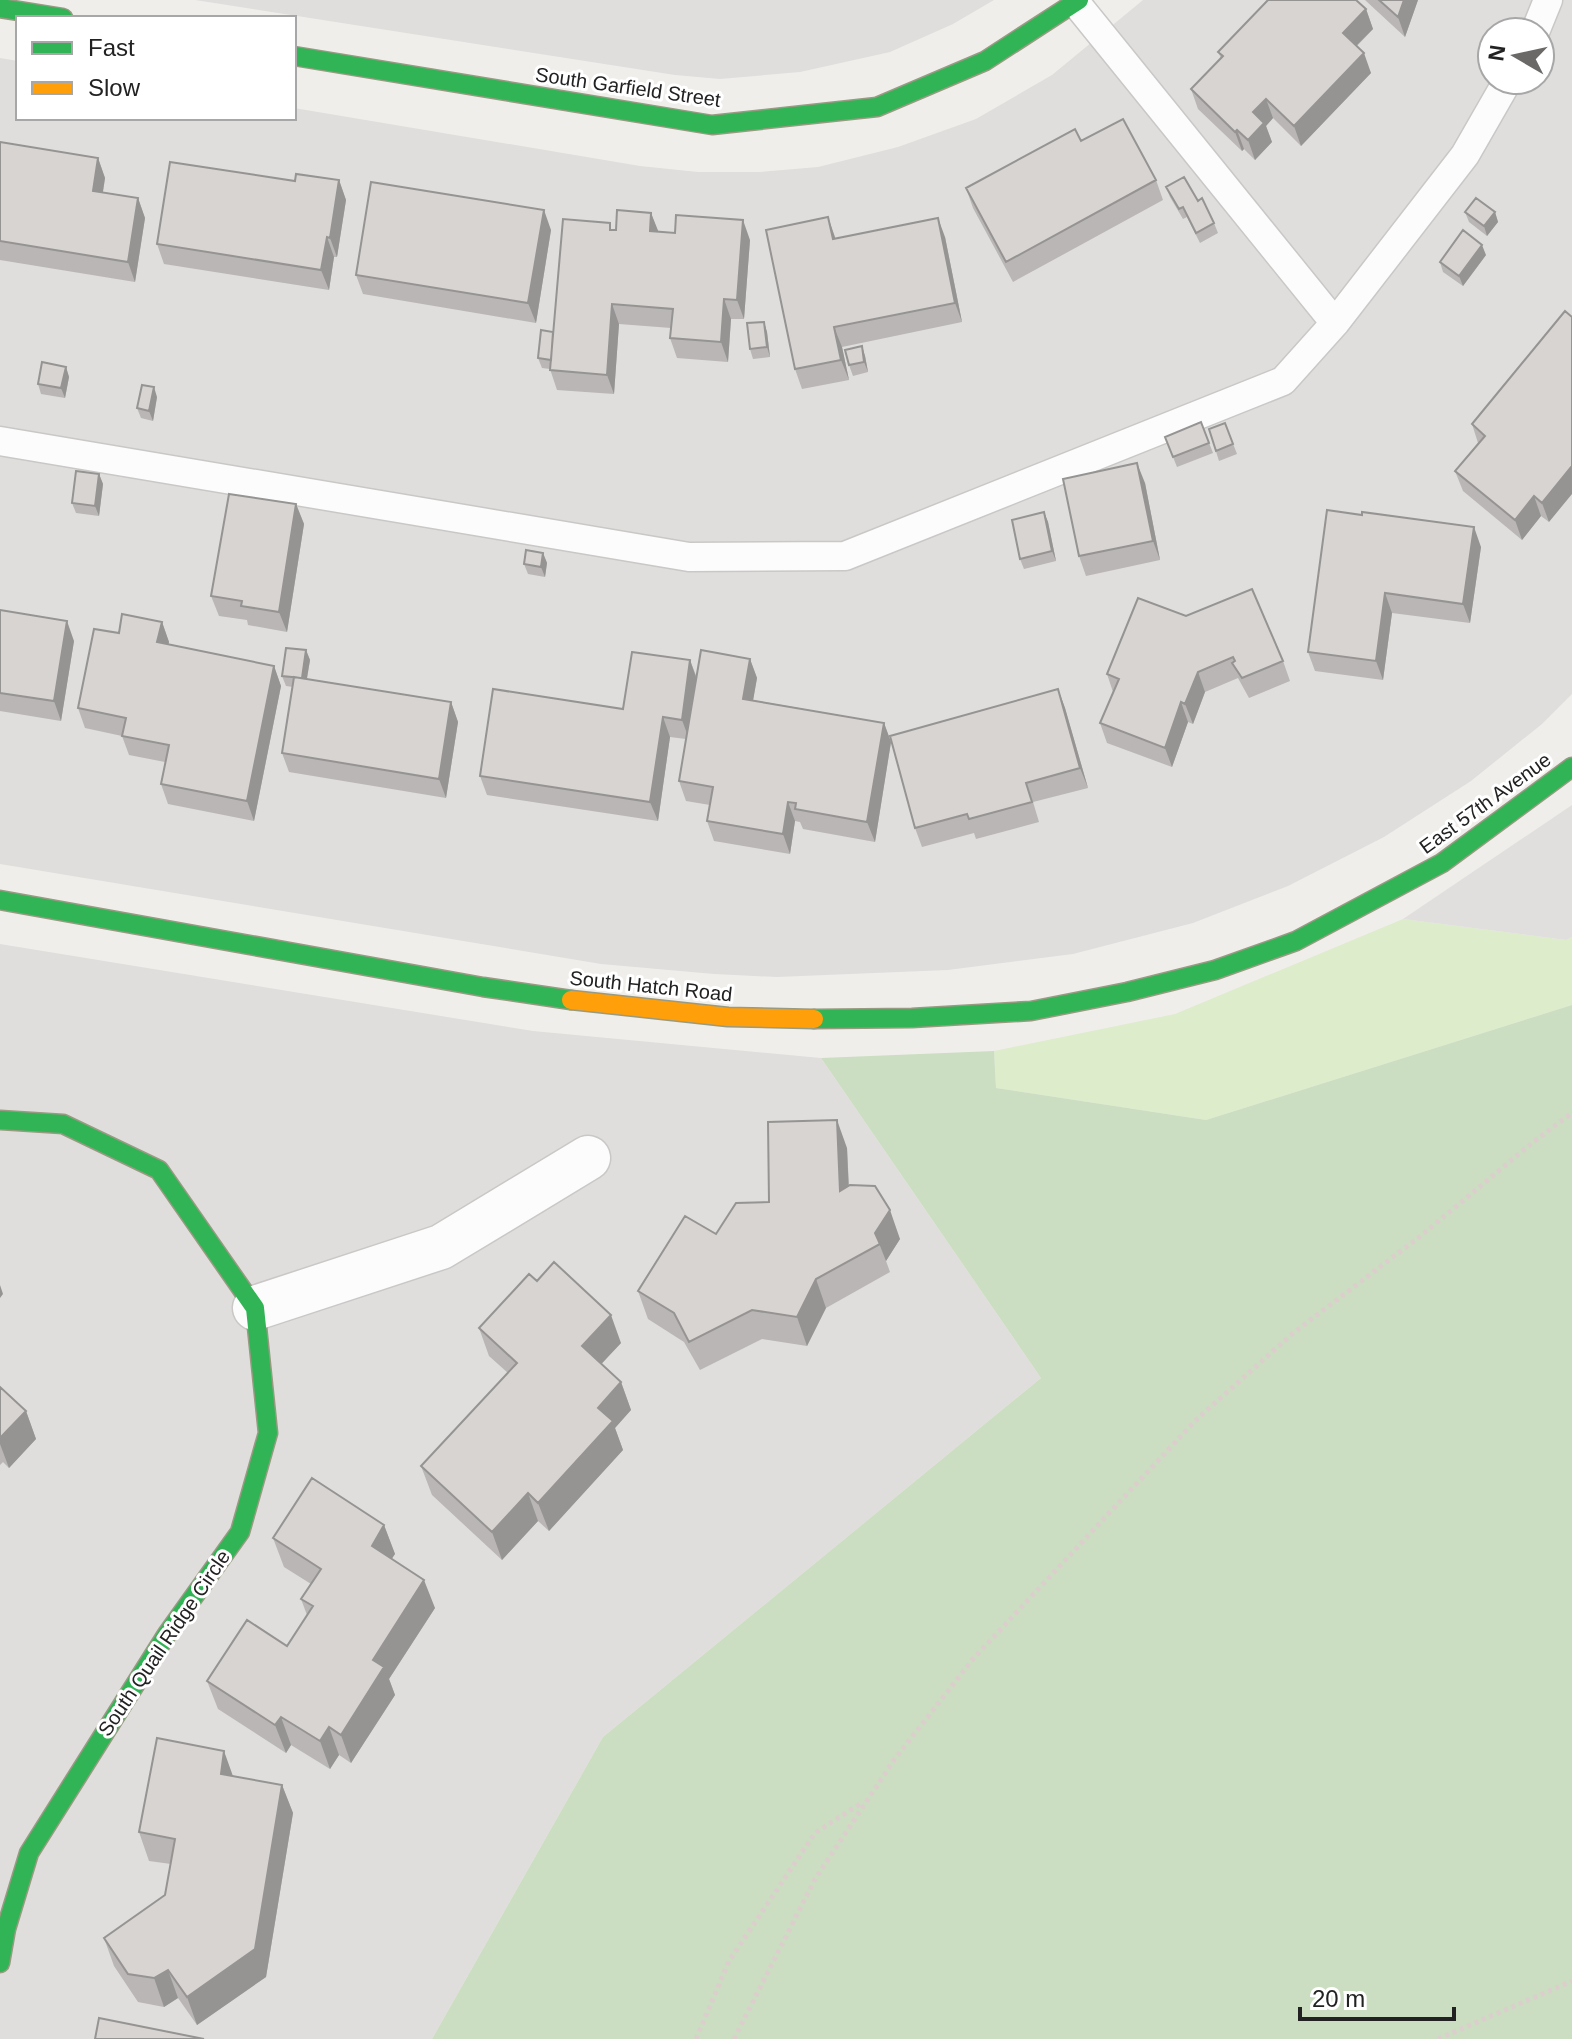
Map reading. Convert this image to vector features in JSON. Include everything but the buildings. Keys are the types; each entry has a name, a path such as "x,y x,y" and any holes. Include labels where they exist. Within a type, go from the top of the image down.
{"street":[{"name":"South Garfield Street","path":"296,56 712,125 877,107 985,61 1078,2"},
{"path":"0,8 50,16"},
{"name":"East 57th Avenue","path":"1296,941 1442,863 1572,767"},
{"name":"South Hatch Road","path":"0,900 483,987 605,1005 728,1017 912,1018 1031,1011 1215,970 1296,941"},
{"name":"South Quail Ridge Circle","path":"0,1120 63,1124 159,1170 255,1308 268,1433 240,1532 167,1634 29,1853 6,1929 0,1963"},
{"path":"255,1308 441,1247 588,1158"}],"lane":[{"path":"1078,2 1335,323"},
{"path":"0,441 689,557 845,556 1283,381 1335,323 1465,155 1499,96"}],"path":[{"path":"734,2039 815,1879 894,1760 973,1659 1196,1420 1292,1334 1422,1235 1572,1113"},
{"path":"696,2039 729,1961 815,1833 867,1799"},
{"path":"1438,2039 1572,1981"}],"shaded area":[{"path":"195,0 994,0 953,24 890,52 800,72 720,79 675,75"},
{"path":"1143,0 1572,0 1572,694 1542,724 1471,781 1384,837 1288,886 1193,923 1073,954 948,970 777,977 601,964 0,864 0,58 16,61 16,120 296,120 296,108 640,166 698,172 760,172 818,167 898,147 976,119 1052,75"},
{"path":"1572,805 1572,937 1566,940 1403,919"},
{"path":"0,944 533,1031 821,1058 1041,1378 603,1737 432,2039 0,2039"}],"green space":[{"path":"1403,919 1566,940 1572,937 1572,1005 1206,1120 996,1088 994,1051 1175,1014"},
{"path":"1572,1005 1572,2039 432,2039 603,1737 1041,1378 821,1058 994,1051 996,1088 1206,1120"}],"traffic: fast":[{"path":"296,56 712,125 877,107 985,61 1079,0"},
{"path":"0,8 50,16"},
{"path":"814,1019 912,1018 1031,1011 1215,970 1296,941 1442,863 1572,767"},
{"path":"0,900 571,1000"},
{"path":"0,1120 63,1124 159,1170 255,1308 268,1433 240,1532 167,1634 29,1853 6,1929 0,1963"}],"traffic: slow":[{"path":"571,1000 728,1017 814,1019"}]}
